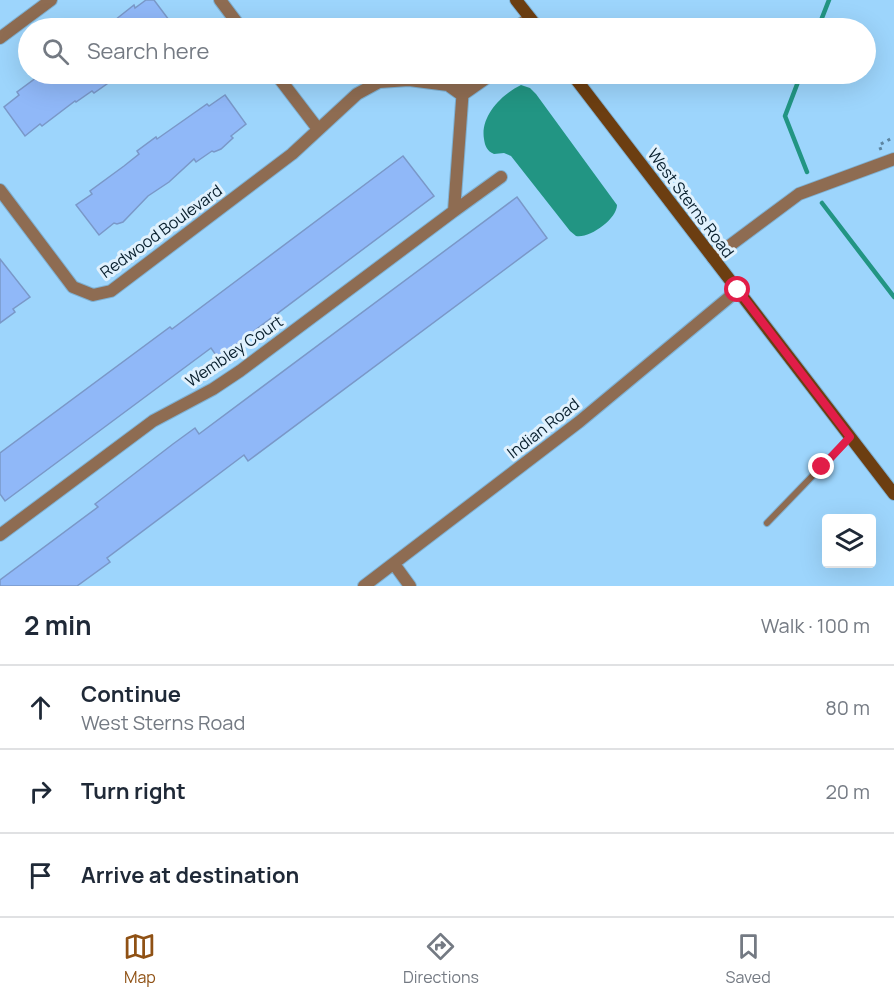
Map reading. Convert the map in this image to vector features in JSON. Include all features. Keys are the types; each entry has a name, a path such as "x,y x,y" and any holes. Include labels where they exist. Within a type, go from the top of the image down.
{"main road":[{"path":"516,0 530,18"},
{"name":"West Sterns Road","path":"580,84 894,494"}],"street":[{"path":"27,18 51,0"},
{"path":"220,0 234,18"},
{"path":"0,38 18,25"},
{"path":"284,84 318,129"},
{"name":"Redwood Boulevard","path":"0,190 4,204 74,287 93,295 111,291 292,154 357,94 375,84"},
{"name":"Redwood Boulevard","path":"440,84 448,85 462,95"},
{"path":"454,212 463,84"},
{"path":"462,95 478,84"},
{"path":"713,258 799,194 894,159"},
{"name":"Wembley Court","path":"0,535 153,421 213,389 240,371 501,177"},
{"name":"Indian Road","path":"364,586 579,422 738,290"},
{"path":"394,564 410,586"}],"lane":[{"path":"767,523 850,437"}],"path":[{"path":"879,145 894,137"}],"shaded area":[{"path":"521,85 530,88 536,94 617,205 607,222 595,231 576,236 511,156 504,153 494,154 487,148 484,142 484,130 489,114 500,100"}],"building":[{"path":"146,0 154,0 168,18 118,18 134,5 135,8"},
{"path":"28,84 107,84 94,93 92,91 75,101 25,136 4,107 19,95 17,92"},
{"path":"225,95 246,124 231,136 233,138 221,149 212,151 196,162 194,159 169,182 148,196 123,222 114,223 99,235 76,205 92,194 90,191 139,154 137,151 207,104 209,106"},
{"path":"403,156 434,196 218,358 211,348 5,501 0,494 0,453 170,327 172,329"},
{"path":"517,197 547,238 248,461 244,455 107,558 110,562 77,586 0,586 0,580 98,507 95,504 173,444 195,428 199,434"},
{"path":"0,259 30,297 13,309 15,312 0,323"}],"waterway":[{"path":"822,18 829,0"},
{"path":"797,84 785,116 807,172"},
{"path":"822,203 894,297"}],"route":[{"path":"738,290 850,437 822,467"}]}
